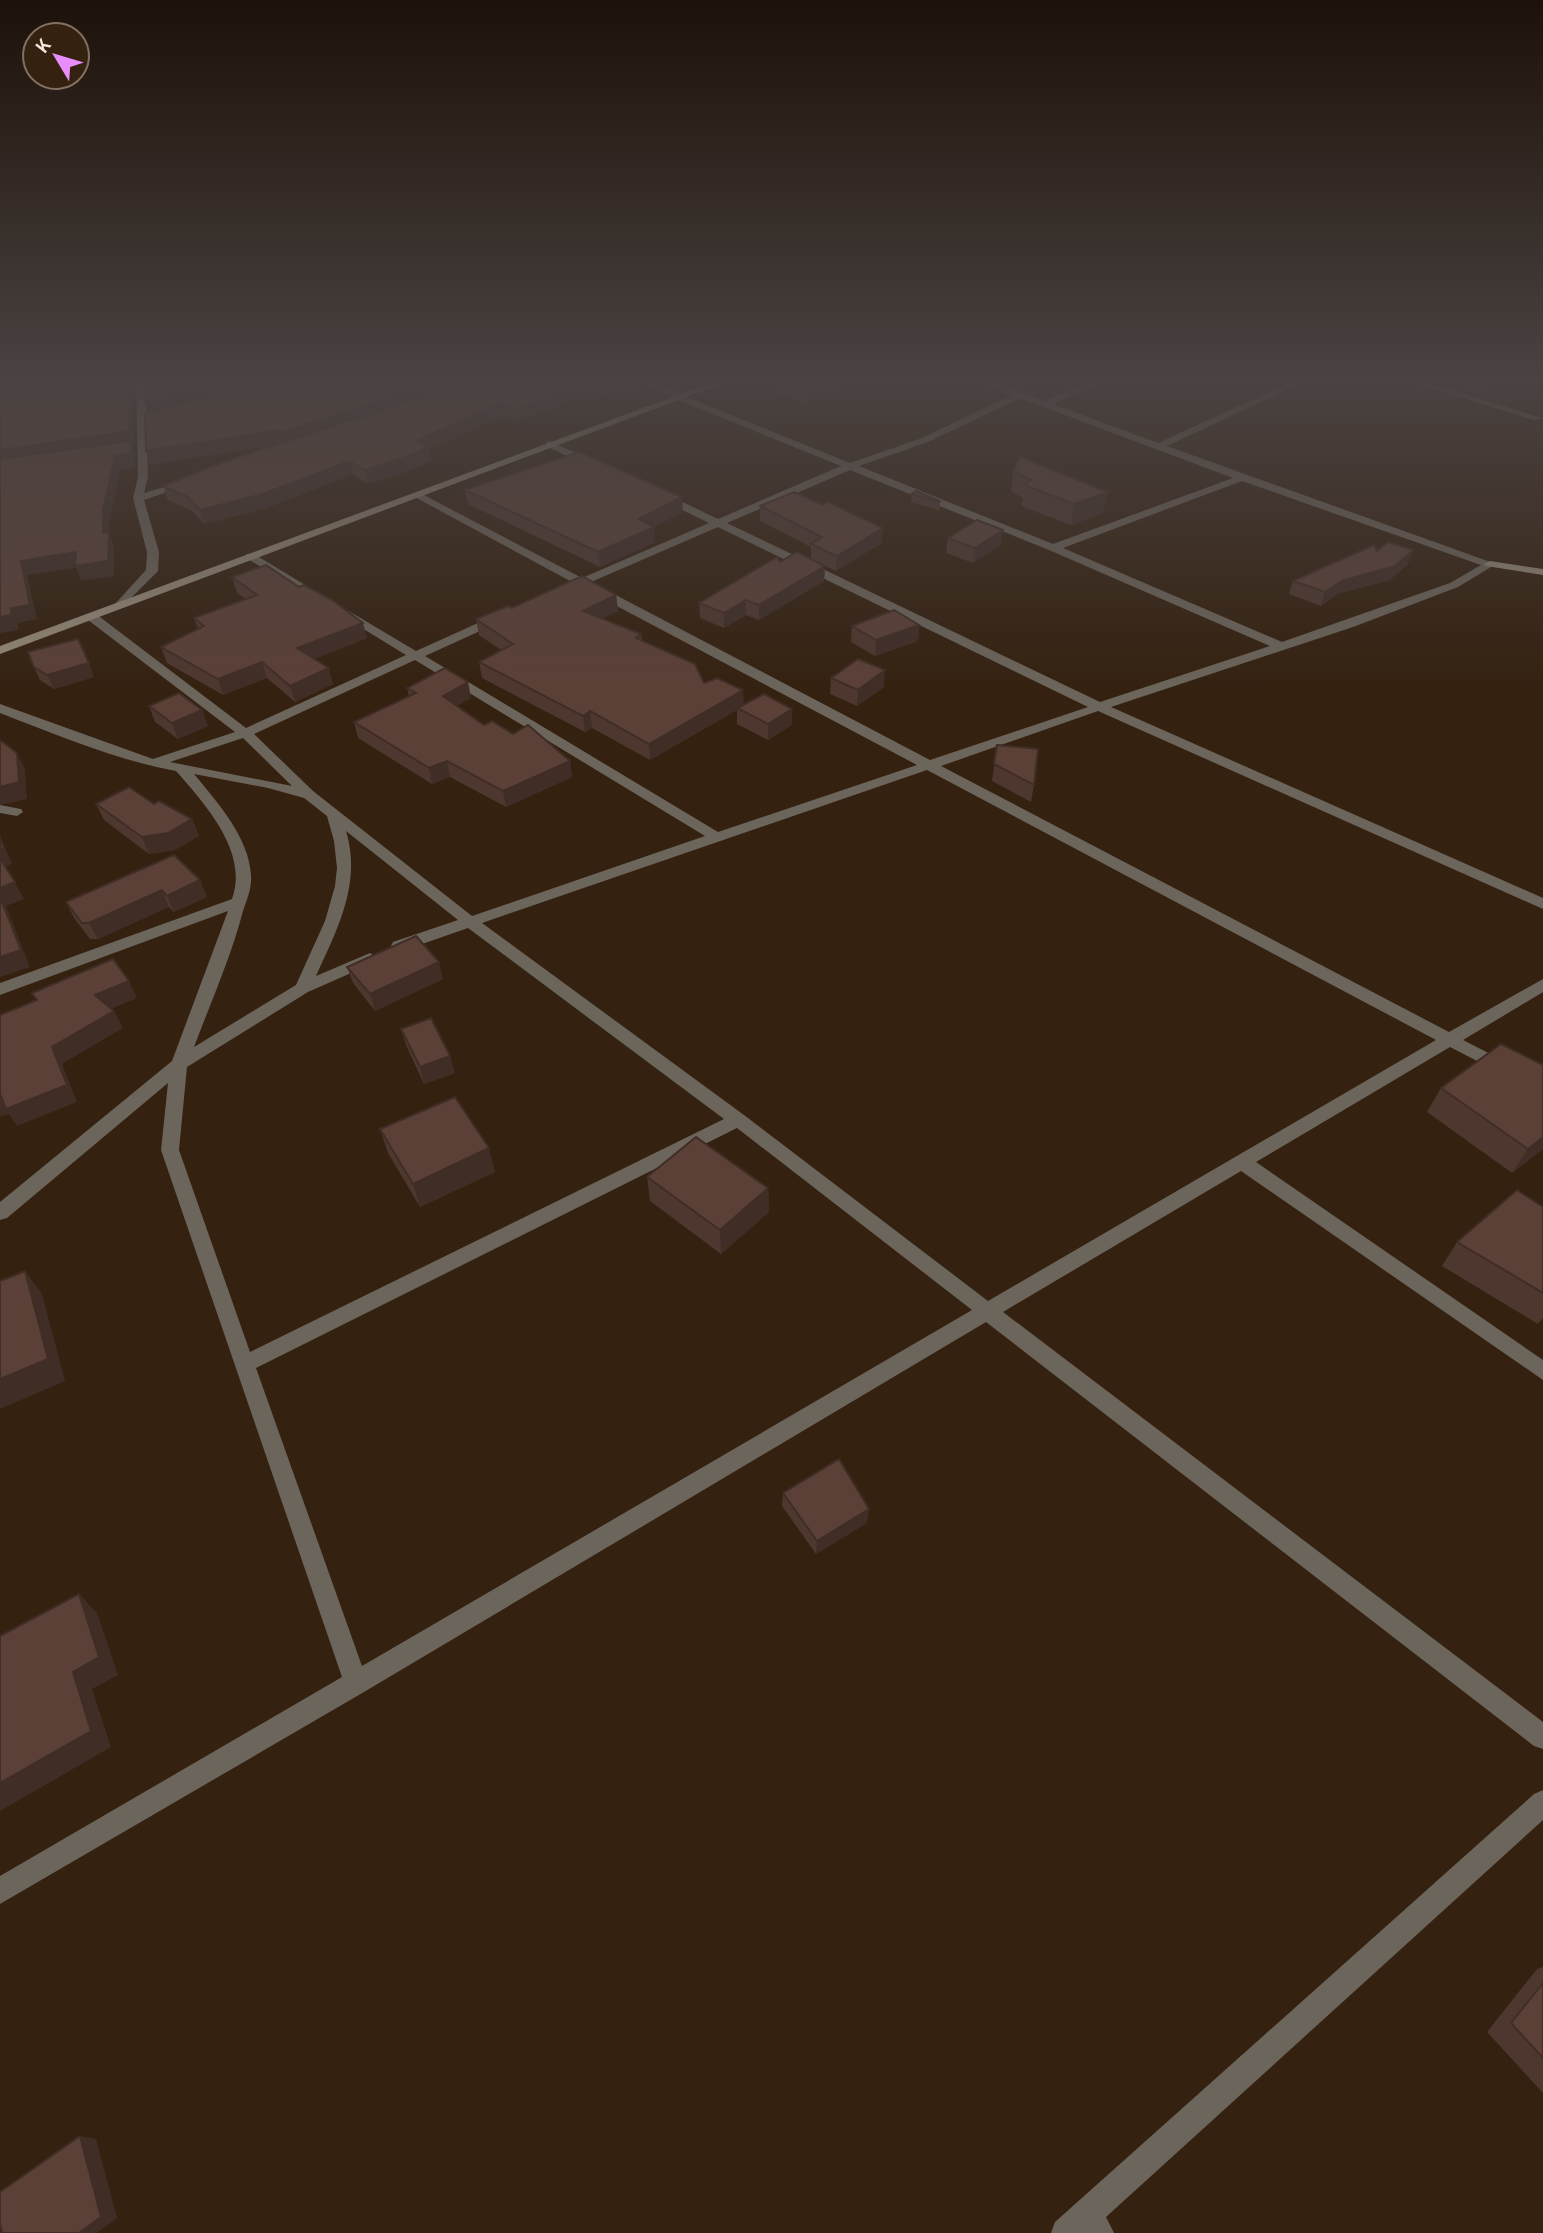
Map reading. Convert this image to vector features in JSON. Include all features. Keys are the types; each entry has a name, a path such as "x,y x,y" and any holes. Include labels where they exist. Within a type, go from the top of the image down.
{"street":[{"path":"121,604 152,571 153,552 138,498 143,481"},
{"path":"138,498 193,481"},
{"path":"0,650 452,481"},
{"path":"575,585 813,481"},
{"path":"888,481 1053,548 1282,647"},
{"path":"1053,548 1233,481"},
{"path":"1251,481 1490,564 1543,572"},
{"path":"645,488 1099,707 1543,904"},
{"path":"415,495 575,585 1543,1089"},
{"path":"250,556 718,838"},
{"path":"0,1213 179,1064 302,988 382,952 1282,647 1454,585 1490,564"},
{"path":"153,763 244,733 505,615"},
{"path":"92,617 244,733 307,794 471,923 738,1120 1543,1737"},
{"path":"0,708 61,733 153,763 307,794"},
{"path":"180,767 216,808 242,868 243,891 236,903 234,921 179,1064 171,1119 170,1150 356,1684"},
{"path":"302,988 334,914 342,881 344,852 333,814"},
{"path":"0,989 236,903"},
{"path":"0,1891 1543,985"},
{"path":"245,1364 738,1120"},
{"path":"1242,1163 1543,1371"},
{"path":"1084,2227 1543,1802"}],"lane":[{"path":"0,808 16,812"}],"building":[{"path":"0,481 109,481 103,510 103,533 109,532 108,561 75,566 76,552 21,561 30,605 11,608 11,615 0,617"},
{"path":"175,481 296,481 263,494 200,510 188,497 163,486"},
{"path":"491,481 646,481 682,497 639,519 654,527 598,552 465,490"},
{"path":"1029,481 1080,481 1107,492 1074,504 1024,485"},
{"path":"916,491 940,501 912,494"},
{"path":"794,492 822,505 828,502 883,528 837,556 811,544 822,537 760,506"},
{"path":"977,520 1003,530 975,548 948,538"},
{"path":"1388,542 1413,550 1395,566 1342,581 1325,592 1293,581 1374,545 1377,551"},
{"path":"797,552 825,566 759,605 746,600 724,613 699,603 777,557 780,562"},
{"path":"266,565 299,587 304,585 332,600 363,623 297,648 329,668 290,686 262,662 218,679 161,647 204,626 194,618 257,595 232,577"},
{"path":"582,576 616,595 583,611 641,634 636,638 695,664 704,683 717,678 743,690 649,744 590,711 583,716 479,662 513,644 476,619 508,606 512,608"},
{"path":"894,610 919,625 876,640 852,626"},
{"path":"78,639 89,663 47,675 34,667 28,652"},
{"path":"858,659 885,670 858,690 831,678"},
{"path":"445,668 468,682 443,696 484,725 492,721 513,734 528,725 570,761 503,791 447,761 429,768 354,722 416,693 407,688"},
{"path":"179,693 202,710 172,723 149,706"},
{"path":"764,694 792,709 768,724 737,708"},
{"path":"0,740 17,753 19,782 0,787"},
{"path":"997,745 1038,749 1034,785 994,764"},
{"path":"129,787 154,804 159,801 192,819 168,833 142,837 96,804"},
{"path":"174,855 200,880 167,896 162,890 89,923 82,923 66,902"},
{"path":"0,858 15,882 0,888"},
{"path":"0,897 21,950 0,957"},
{"path":"416,936 439,962 370,994 347,967"},
{"path":"113,959 129,981 95,995 114,1011 52,1047 67,1085 6,1109 0,1096 0,1015 37,1000 32,993"},
{"path":"431,1018 450,1056 420,1067 401,1029"},
{"path":"1501,1044 1543,1065 1543,1137 1528,1149 1441,1088"},
{"path":"455,1097 489,1148 413,1184 380,1129"},
{"path":"696,1137 768,1188 720,1230 647,1177"},
{"path":"1517,1190 1543,1207 1543,1293 1457,1242"},
{"path":"25,1271 48,1359 0,1379 0,1281"},
{"path":"839,1459 869,1509 817,1541 783,1493"},
{"path":"79,1594 99,1657 73,1672 91,1731 0,1783 0,1636"},
{"path":"1543,1983 1543,2058 1511,2023"},
{"path":"80,2136 101,2217 79,2233 2,2233 0,2192"}]}
